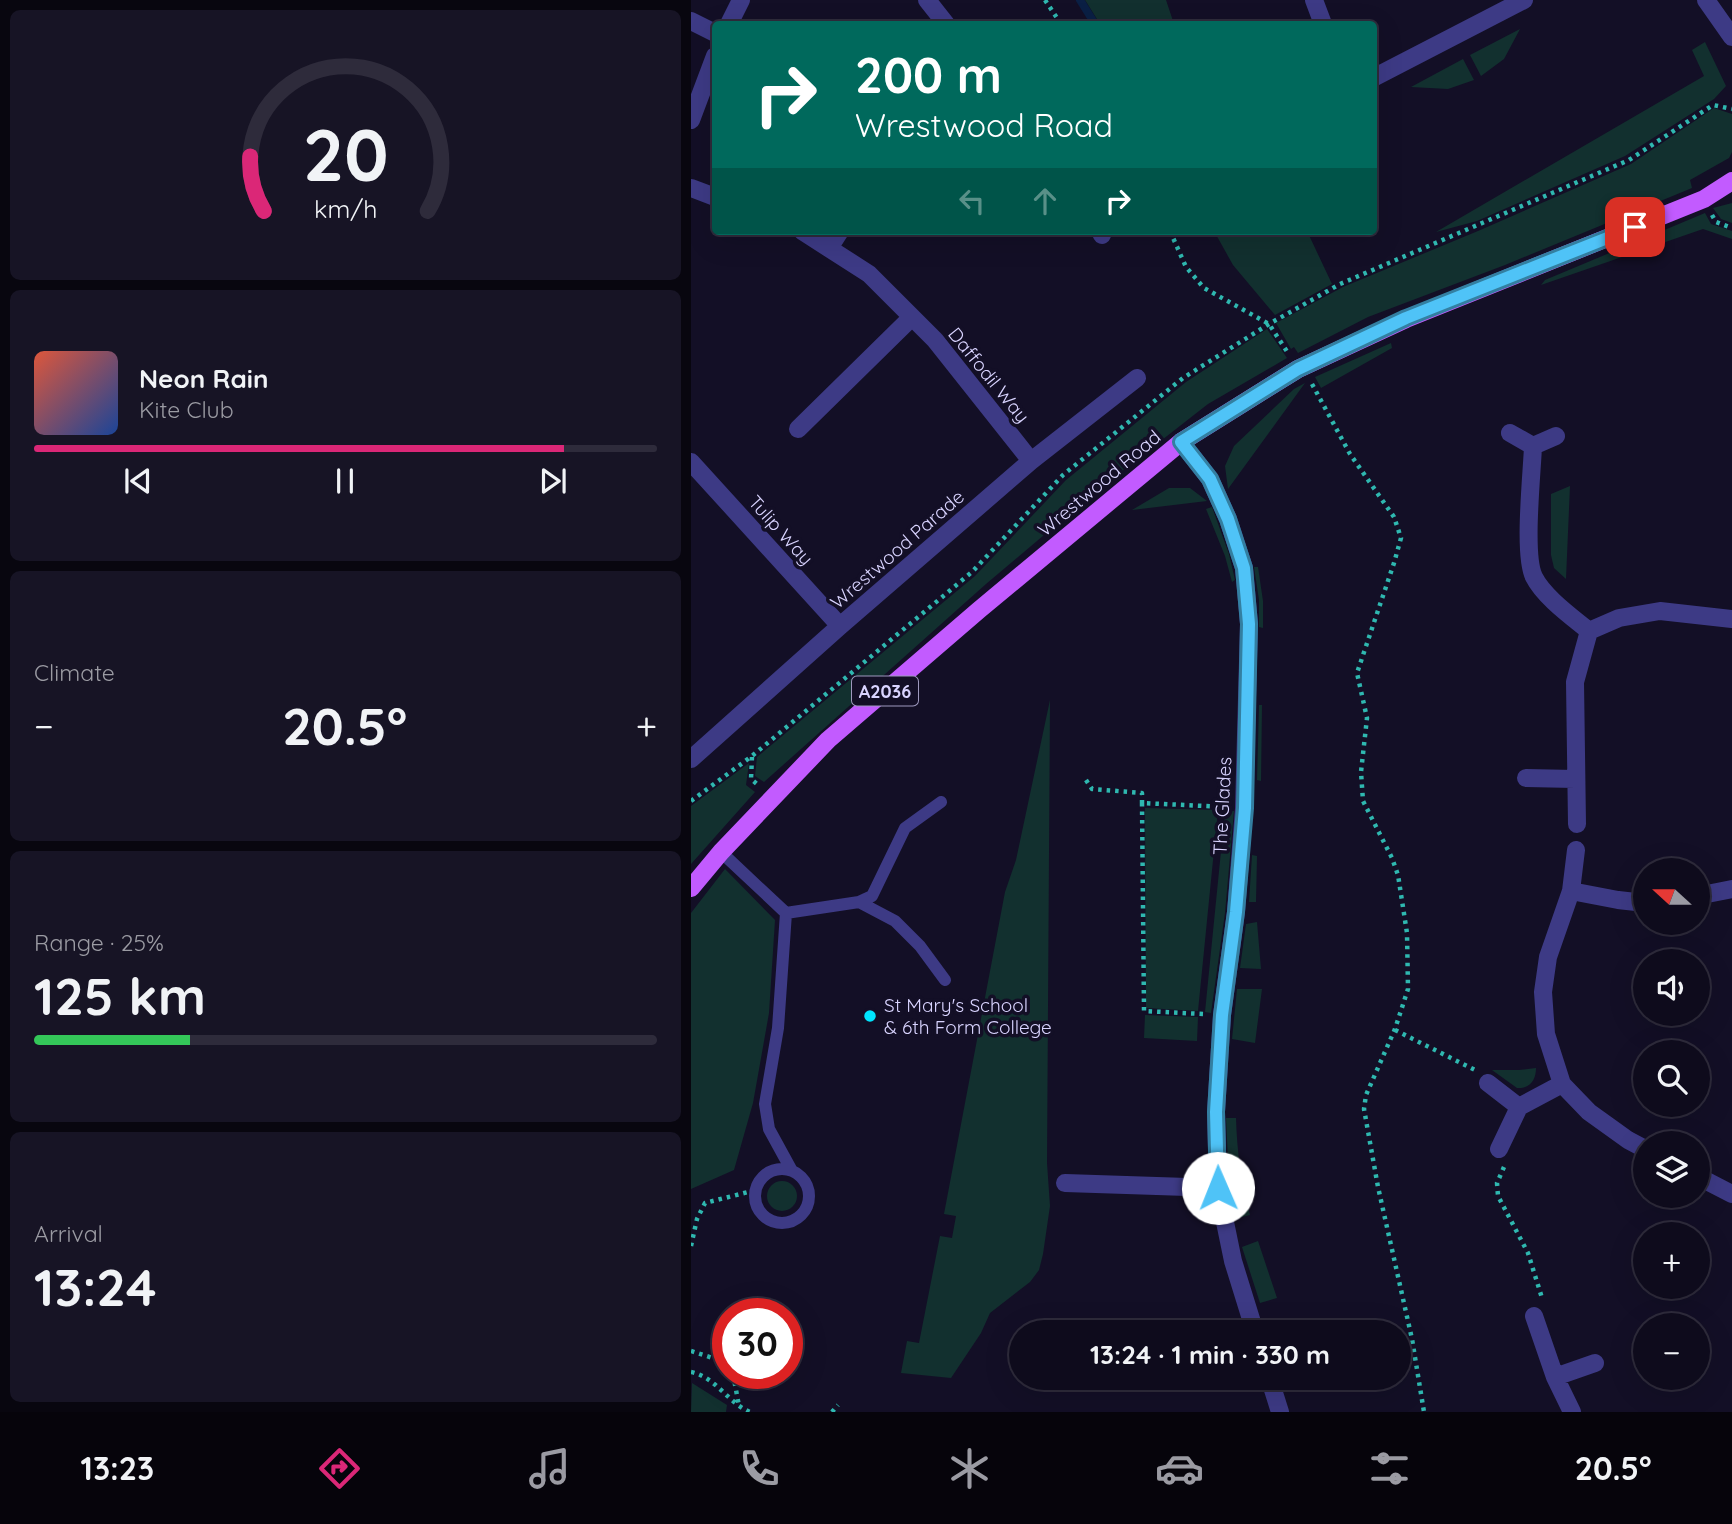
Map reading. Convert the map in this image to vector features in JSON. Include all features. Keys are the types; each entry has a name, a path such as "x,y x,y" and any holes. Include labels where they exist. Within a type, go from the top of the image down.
{"main road":[{"name":"Wrestwood Road","path":"691,888 721,852 828,740 1181,442 1298,369 1406,318 1704,199 1732,181"}],"street":[{"path":"730,21 741,0"},
{"path":"927,0 944,21"},
{"path":"1314,0 1322,21"},
{"path":"1377,76 1524,0"},
{"path":"1706,0 1732,37"},
{"path":"691,21 712,32"},
{"path":"691,120 712,64"},
{"path":"691,188 712,196"},
{"name":"Daffodil Way","path":"808,235 869,274 935,340 1031,461"},
{"path":"829,248 837,235"},
{"path":"798,429 912,317"},
{"name":"Wrestwood Parade","path":"691,759 840,625 1031,461 1137,378"},
{"path":"1509,433 1533,446"},
{"path":"1533,446 1556,436"},
{"name":"The Glades","path":"1181,442 1210,479 1228,519 1244,568 1249,624 1245,808 1236,912 1222,1015 1216,1112 1218,1188 1233,1261 1251,1320"},
{"path":"1533,446 1529,541 1534,577 1558,605 1589,631"},
{"name":"Tulip Way","path":"691,462 840,625"},
{"path":"1589,631 1619,618 1660,611 1732,619"},
{"path":"1577,824 1575,682 1589,631"},
{"path":"1526,778 1575,779"},
{"path":"1576,850 1571,891 1548,957 1543,992 1546,1034 1562,1084 1589,1112 1633,1143"},
{"path":"1710,893 1732,889"},
{"path":"1571,891 1633,902"},
{"path":"1488,1083 1519,1107"},
{"path":"1499,1149 1519,1107 1562,1084"},
{"path":"1065,1183 1218,1188"},
{"path":"1710,1183 1732,1194"},
{"path":"1534,1316 1555,1377 1572,1412"},
{"path":"1555,1377 1595,1363"},
{"path":"1273,1390 1280,1412"}],"lane":[{"path":"786,913 859,902 872,896 905,828 941,802"},
{"path":"721,852 786,913"},
{"path":"859,902 895,921 920,946 945,980"},
{"path":"786,913 778,1028 765,1104 769,1129 792,1171"},
{"path":"781,1169 792,1171 801,1177 807,1186 808,1206 794,1221 774,1222 765,1217 755,1200 756,1190 761,1179 770,1172 781,1169"}],"path":[{"path":"1045,0 1059,21"},
{"path":"1172,235 1186,267 1204,288 1269,324 1298,369 1313,385 1350,454 1394,517 1400,538 1395,563 1357,673 1367,718 1361,772 1363,801 1398,874 1407,933 1408,989 1395,1029 1365,1095 1364,1109 1378,1187 1412,1339 1424,1412"},
{"path":"1087,780 1092,789 1142,793 1144,1012 1222,1015"},
{"path":"1142,803 1245,808"},
{"path":"1395,1029 1478,1072 1488,1083"},
{"path":"1499,1149 1509,1158 1497,1183 1498,1196 1528,1253 1546,1308 1534,1316"},
{"path":"691,1246 697,1219 705,1203 756,1190"},
{"path":"691,1351 712,1358"},
{"path":"691,1372 715,1384 739,1407 750,1412"},
{"path":"736,1389 739,1407"},
{"path":"832,1412 838,1405"}],"green space":[{"path":"1085,0 1166,0 1173,21 1098,21"},
{"path":"1520,29 1504,59 1481,76 1470,55"},
{"path":"1705,42 1726,86 1714,99 1625,156 1477,221 1436,232 1704,76 1692,50"},
{"path":"1463,59 1474,80 1448,89 1411,87"},
{"path":"1714,108 1732,114 1732,152 1729,158 1690,180 1692,188 1505,265 1368,317 1298,353 1294,347 1291,349 1276,323 1343,287 1631,164"},
{"path":"1732,203 1732,223 1721,219 1713,208"},
{"path":"1705,213 1711,224 1732,231 1732,239 1703,229 1541,285 1545,280"},
{"path":"1216,235 1309,235 1332,284 1275,315 1233,265"},
{"path":"1267,329 1287,358 1208,404 1089,497 986,584 764,782 755,776 757,757 975,576 1066,480 1186,382"},
{"path":"1391,343 1392,348 1321,388 1315,377"},
{"path":"1305,383 1228,489 1225,466 1234,446 1294,389"},
{"path":"1570,486 1566,579 1554,568 1551,555 1551,494"},
{"path":"1169,488 1190,488 1207,501 1132,510"},
{"path":"1212,507 1229,554 1235,580 1232,582 1225,556 1206,509"},
{"path":"1254,567 1258,567 1263,601 1263,628 1259,627 1259,600"},
{"path":"1050,700 1047,1163 1050,1206 1043,1254 1039,1270 1030,1282 990,1313 981,1333 951,1378 901,1373 907,1341 919,1343 940,1236 952,1238 956,1216 944,1214 1005,892 1016,860"},
{"path":"1259,705 1262,705 1261,781 1257,780"},
{"path":"749,763 746,785 755,792 691,864 691,806"},
{"path":"1145,808 1218,810 1198,1011 1146,1008"},
{"path":"1225,811 1234,811 1225,913 1211,1013 1205,1012"},
{"path":"1252,855 1257,856 1256,902 1249,902"},
{"path":"725,869 775,920 769,1013 753,1103 734,1170 691,1189 691,913"},
{"path":"1257,922 1261,969 1240,968 1246,924"},
{"path":"1237,989 1262,989 1255,1043 1232,1039"},
{"path":"1145,1015 1198,1017 1197,1041 1144,1038"},
{"path":"1536,1068 1531,1083 1522,1088 1517,1088 1492,1070 1519,1070"},
{"path":"1226,1118 1236,1118 1240,1167 1250,1215 1234,1219 1229,1182"},
{"path":"782,1181 793,1185 797,1196 793,1207 782,1211 771,1207 767,1196 771,1185"},
{"path":"1258,1241 1277,1298 1260,1303 1242,1247"},
{"path":"692,1383 727,1405 726,1412 691,1412"}],"waterway":[{"path":"1080,0 1093,21"}],"place":[{"name":"St Mary's School & 6th Form College","path":"870,1016"}],"route":[{"path":"1218,1188 1216,1112 1222,1015 1236,912 1245,808 1249,624 1244,568 1228,519 1210,479 1181,442 1298,369 1406,318 1635,227"}]}
